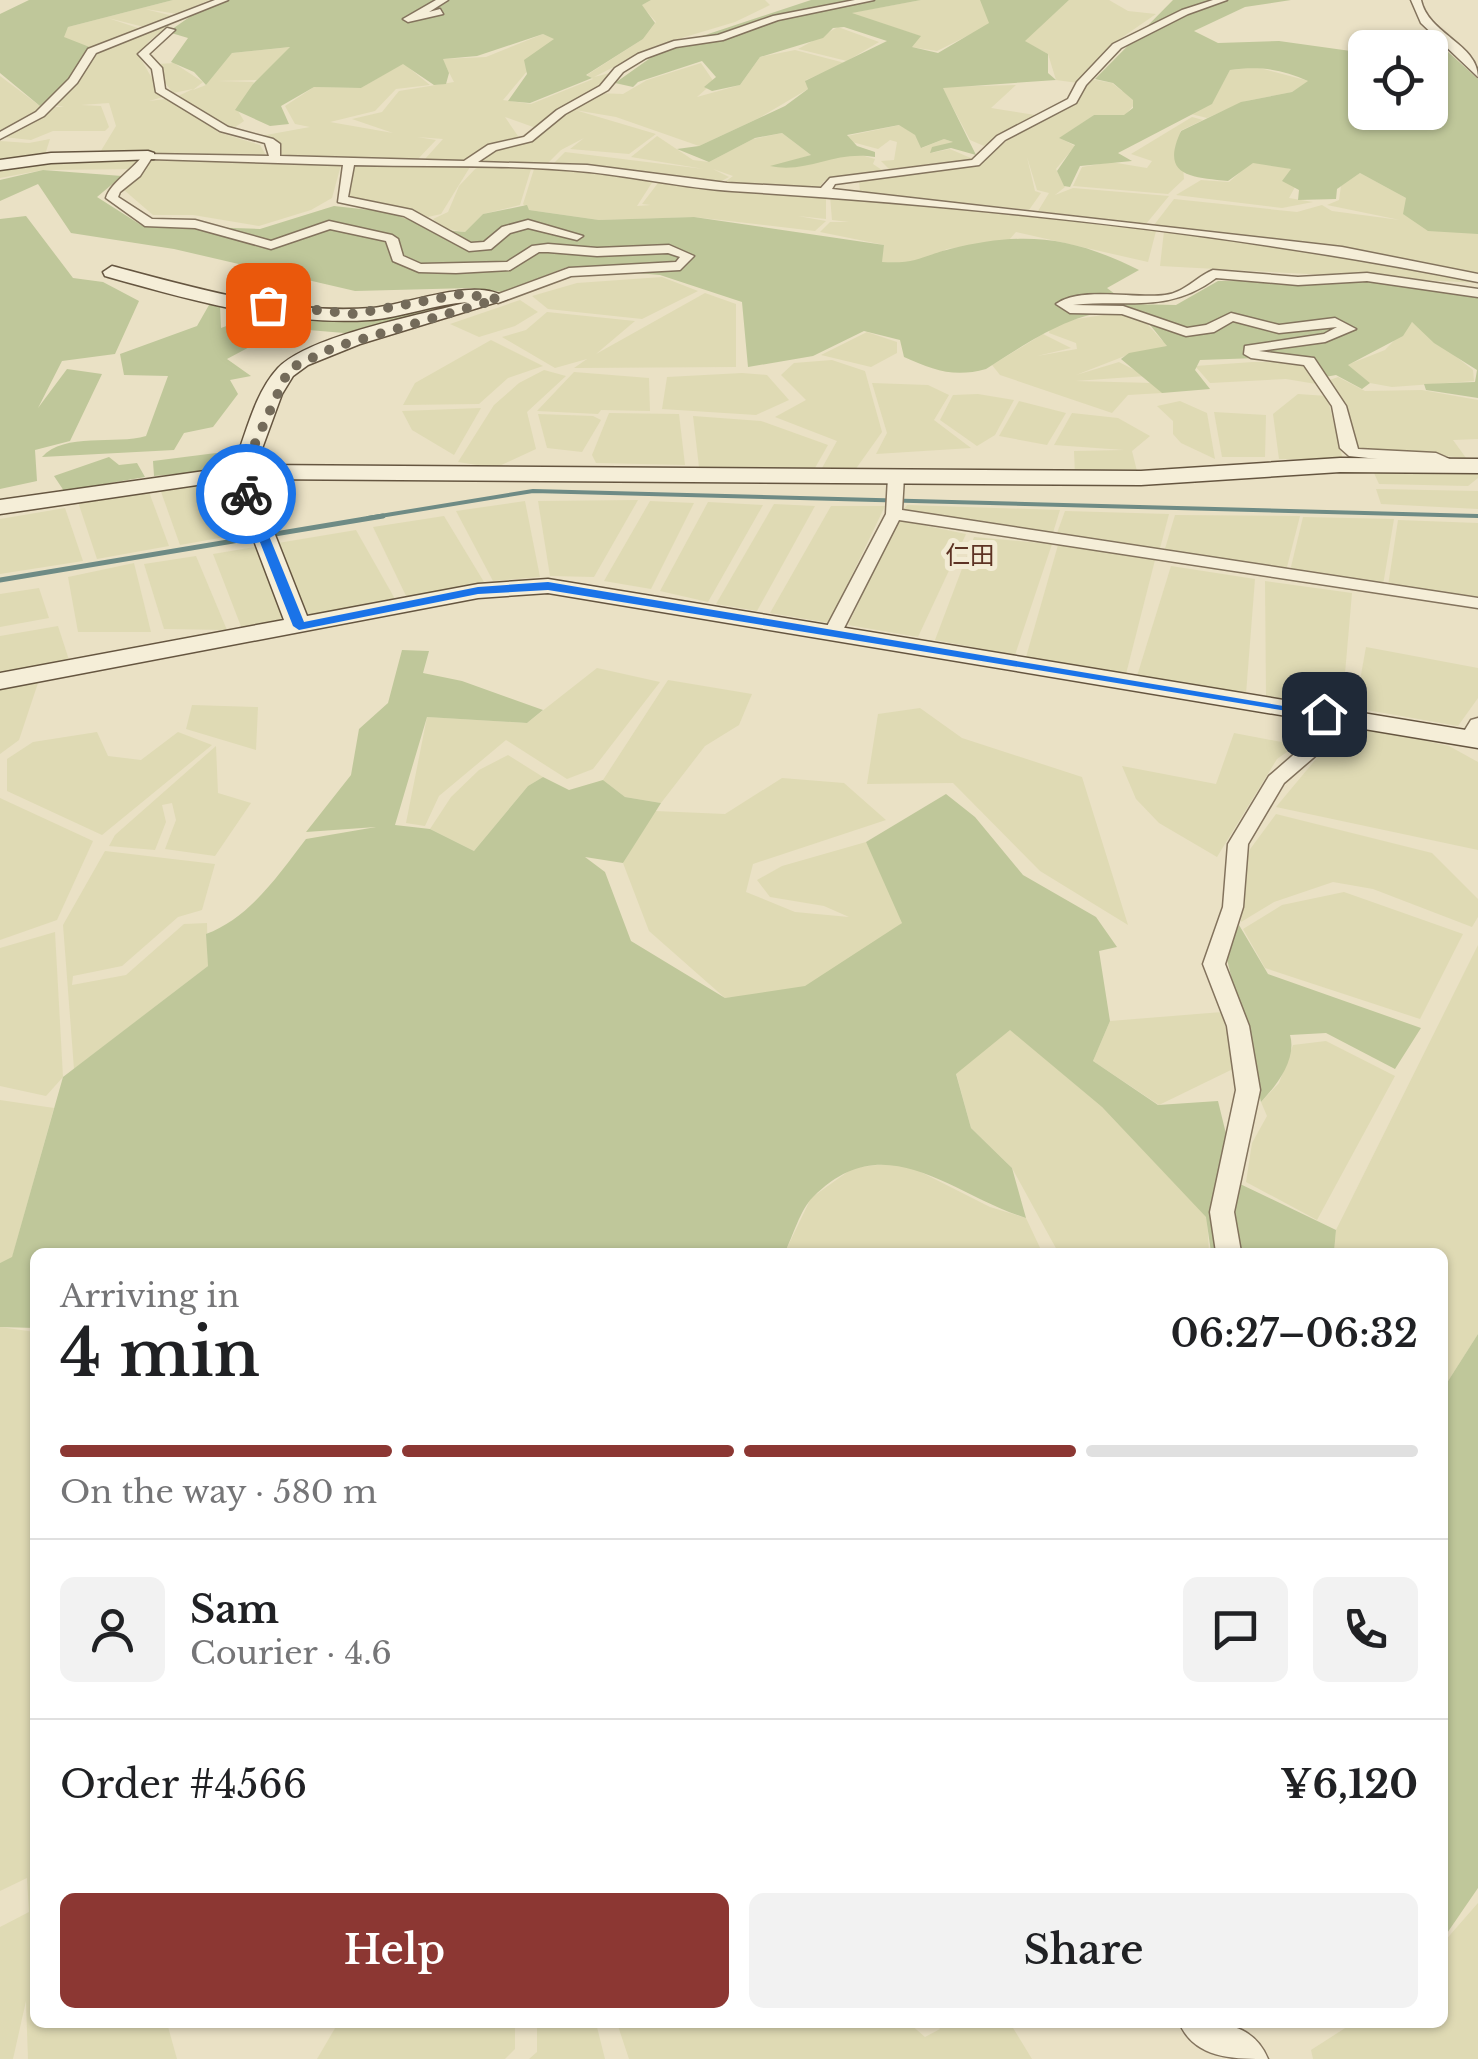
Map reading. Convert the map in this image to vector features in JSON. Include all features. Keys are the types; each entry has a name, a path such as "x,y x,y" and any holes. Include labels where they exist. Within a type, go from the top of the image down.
{"street":[{"path":"0,136 40,114 73,82 92,51 223,0"},
{"path":"468,164 492,146 528,138 560,112 604,88 620,70 642,56 674,44 720,38 776,18 869,0"},
{"path":"824,193 830,180 975,163 1001,138 1072,101 1081,84 1117,46 1185,12 1222,0"},
{"path":"1416,0 1422,19 1471,61 1478,74"},
{"path":"182,17 143,54 157,68 160,90 224,130 274,144 275,160"},
{"path":"0,165 51,158 148,156 587,168 727,187 956,203 1304,246 1478,278"},
{"path":"148,156 136,174 114,190 112,198 149,223 195,224 270,245 329,225 342,225 392,239 397,258 419,268 502,268 548,248 597,252 668,249 688,256 680,266 569,272 498,299 302,360 283,377 242,472 242,482 299,626"},
{"path":"349,162 342,199 408,212 469,247 486,246 506,230 528,224 577,236"},
{"path":"112,272 214,299 354,314 462,294 498,299"},
{"path":"1449,464 1436,458 1354,453 1339,406 1310,361 1251,354 1250,348 1304,344 1326,334 1346,332 1350,329 1344,324 1328,321 1278,329 1231,317 1209,329 1186,332 1122,310 1070,309 1063,304 1072,300 1168,299 1189,292 1212,274 1298,281 1367,276 1478,293"},
{"path":"0,508 242,472 1141,478 1274,468 1478,466"},
{"path":"832,632 894,514 896,476"},
{"path":"894,514 1478,603"},
{"path":"0,681 518,585 832,632 1362,720 1475,734"},
{"path":"1227,1248 1222,1212 1248,1090 1238,1026 1214,964 1233,907 1238,844 1276,780 1312,748 1362,720"},
{"path":"1205,2028 1250,2059"}],"shaded area":[{"path":"173,0 209,0 178,14 145,9 177,17 152,29 108,18 147,31 98,47 81,47 63,37 68,27"},
{"path":"651,0 765,0 770,5 735,22 655,46 594,77 614,72 602,87 536,128 505,117 520,139 495,143 466,161 425,159 443,139 417,137 436,140 417,160 279,158 278,141 255,137 310,127 295,124 285,106 314,87 361,88 403,63 430,85 396,89 375,111 330,122 393,133 352,119 382,112 399,91 454,82 442,59 486,57 543,34 555,38 503,100 531,104 593,79 587,75 643,39 656,22 641,5"},
{"path":"921,0 982,0 991,24 937,51 911,47 920,36 850,13"},
{"path":"1069,0 1109,0 1128,11 1156,14 1114,43 1078,83 1056,80 1048,54 1024,41"},
{"path":"173,23 149,41 139,56 163,97 149,101 166,99 204,119 218,132 260,145 270,162 341,165 332,198 311,210 259,226 193,215 153,215 124,190 147,169 43,170 0,178 0,141 29,143 50,139 43,161 96,159 116,126 109,103 81,105 101,106 109,127 105,131 53,131 31,140 3,137 51,107 64,107 55,105 96,52"},
{"path":"838,27 879,42 847,61 798,49"},
{"path":"292,47 257,80 217,81 254,82 238,111 244,121 231,130 176,97 193,89 173,93 159,75 158,64 174,63 203,82 193,90 206,85 232,53"},
{"path":"795,50 845,63 806,80 808,89 759,118 699,146 616,117 575,110 656,134 629,154 570,149 584,138 561,150 545,166 472,163 503,144 529,143 538,130 596,93 623,94 647,80 701,63 714,82 697,97 740,85 760,57"},
{"path":"1256,67 1309,81 1292,92 1246,101 1207,118 1191,114 1212,103 1230,70"},
{"path":"0,76 40,106 33,117 0,133"},
{"path":"1090,79 1112,83 1122,91 1145,93 1124,116 1094,115 1060,138 1075,146 1056,169 1065,187 1055,195 1073,188 1169,196 1146,224 1038,211 1049,193 1037,190 1027,157 1035,191 1041,193 1029,210 860,192 859,179 974,166 1023,128 1077,102"},
{"path":"1016,85 991,108 1035,115 984,146 970,140 942,87"},
{"path":"1192,117 1203,120 1180,131 1184,179 1168,194 1073,186 1082,167 1111,162 1147,168 1152,161 1131,154"},
{"path":"900,125 915,135 922,148 944,139 955,143 931,153 950,149 973,159 889,169 881,161 894,160 897,142 890,140 878,149 852,142 847,136"},
{"path":"782,133 811,155 771,167 854,153 875,159 873,164 882,170 824,181 817,191 722,184 733,176 713,169 729,177 718,183 552,165 565,152 704,169 631,157 657,136 693,160 709,162 753,139"},
{"path":"439,162 470,167 441,214 428,217 340,198 351,164"},
{"path":"1252,162 1292,169 1283,180 1295,187 1289,198 1313,202 1282,208 1176,195 1201,180 1229,182"},
{"path":"477,167 531,169 520,205 483,214 465,232 443,228 433,219 448,212 459,186"},
{"path":"534,169 584,169 655,178 637,206 651,205 642,204 661,179 826,196 826,219 798,216 826,221 815,231 694,217 599,220 529,210 523,204"},
{"path":"1360,173 1406,198 1447,230 1478,233 1478,273 1154,225 1174,199 1297,212 1322,205 1332,211 1400,220 1327,205 1339,200 1341,186"},
{"path":"830,196 954,205 1156,231 1148,262 1016,232 1009,240 947,249 916,264 881,262 884,245 820,232 830,222 849,222 832,220"},
{"path":"1164,231 1318,251 1478,283 1160,266"},
{"path":"662,277 698,291 642,319 548,309 532,296 577,283"},
{"path":"705,293 736,304 736,367 574,368 587,359 555,368 502,337 526,330 547,312 635,321 596,354"},
{"path":"520,300 538,312 515,326 479,337 450,324"},
{"path":"1117,313 1141,317 1168,347 1130,354 1076,375 1119,362 1146,376 1075,381 1153,383 1162,393 1128,395 1112,413 1000,375 992,365 1043,334 1071,348 1037,356 1077,349 1076,343 1049,333 1050,327 1063,321"},
{"path":"1412,322 1473,370 1474,381 1392,387 1370,383 1347,365 1385,350"},
{"path":"867,332 897,342 897,353 871,367 821,355"},
{"path":"491,340 543,366 508,378 479,404 403,405 415,383"},
{"path":"832,360 865,371 882,432 855,470 822,468 837,441 775,417 806,400 781,375 794,363"},
{"path":"1304,362 1316,384 1286,379 1210,383 1195,366"},
{"path":"544,370 566,376 527,412 536,449 495,468 458,462 494,405 519,383"},
{"path":"574,372 649,378 650,411 537,411"},
{"path":"767,375 789,400 756,415 662,409 667,377"},
{"path":"1338,377 1365,391 1422,390 1478,400 1478,439 1453,440 1466,458 1356,448 1349,416 1327,381"},
{"path":"872,383 928,385 949,395 934,420 971,448 876,454 887,433"},
{"path":"978,394 1014,400 995,435 977,446 940,420 953,395"},
{"path":"1298,394 1327,396 1343,460 1279,459 1273,414"},
{"path":"1019,401 1066,413 1047,445 999,436"},
{"path":"1180,401 1207,413 1215,459 1181,443 1173,434 1173,421 1157,406"},
{"path":"481,408 454,455 412,430 402,411"},
{"path":"1214,412 1266,415 1265,457 1222,457"},
{"path":"609,413 679,414 685,465 596,463 592,455"},
{"path":"1072,413 1118,418 1150,436 1132,451 1138,475 1075,475 1074,451 1124,450 1054,445"},
{"path":"538,414 593,416 601,420 582,452 547,448"},
{"path":"693,416 761,421 828,445 815,468 699,467"},
{"path":"1436,469 1478,473 1478,478 1468,486 1379,484 1373,471"},
{"path":"228,481 253,532 180,545 160,489"},
{"path":"1376,489 1478,491 1478,509 1381,504"},
{"path":"149,492 169,546 97,559 78,502"},
{"path":"638,500 594,577 550,576 538,501"},
{"path":"525,501 540,577 493,581 456,511"},
{"path":"650,501 694,503 651,589 604,581"},
{"path":"708,502 763,505 708,602 660,591"},
{"path":"774,504 815,506 757,611 716,604"},
{"path":"907,505 1060,510 1052,536 901,513"},
{"path":"831,506 885,506 829,623 770,613"},
{"path":"65,508 83,561 0,574 0,519"},
{"path":"1065,511 1169,514 1159,552 1056,536"},
{"path":"1175,515 1300,516 1286,571 1164,552"},
{"path":"444,516 484,582 407,598 373,527"},
{"path":"1303,517 1394,519 1383,585 1290,571"},
{"path":"898,520 966,534 918,637 848,625"},
{"path":"1398,520 1478,523 1478,599 1388,586"},
{"path":"356,530 395,599 242,629 213,554"},
{"path":"974,537 1052,544 1015,655 935,640"},
{"path":"1058,545 1155,560 1126,674 1026,657"},
{"path":"196,556 227,630 164,629 144,564"},
{"path":"134,563 151,632 78,632 68,577"},
{"path":"1171,566 1255,579 1246,694 1137,676"},
{"path":"1265,581 1352,593 1342,708 1266,696"},
{"path":"39,588 49,618 0,627 0,594"},
{"path":"58,626 69,660 0,674 0,636"},
{"path":"1366,647 1478,668 1478,698 1458,726 1355,708"},
{"path":"597,668 660,682 593,769 567,779 506,740 439,796 425,826 406,823 427,717 527,723"},
{"path":"668,680 752,694 739,725 705,746 661,803 625,797 603,780"},
{"path":"38,683 19,740 0,754 0,688"},
{"path":"192,705 258,707 256,750 186,729"},
{"path":"920,708 962,738 1082,777 1128,925 1040,871 953,783 867,784 878,714"},
{"path":"1364,727 1449,746 1478,762 1478,850 1276,807 1321,753"},
{"path":"97,732 108,756 141,760 178,732 212,745 102,835 7,791 7,759 33,742"},
{"path":"1234,733 1297,745 1277,759 1217,857 1159,823 1136,799 1122,766 1216,784"},
{"path":"216,746 218,793 251,803 215,856 165,849 176,820 172,803 162,805 166,822 155,850 109,846 115,835"},
{"path":"508,755 543,777 528,786 474,851 430,829 451,797 479,770"},
{"path":"782,778 844,783 886,820 753,864 746,892 795,912 849,917 824,906 770,897 757,880 782,866 866,842 903,922 822,990 725,998 649,931 623,863 655,811 725,814"},
{"path":"0,798 93,841 57,920 0,940"},
{"path":"1276,814 1432,853 1478,899 1478,917 1472,927 1373,889 1333,882 1274,902 1241,922 1245,856"},
{"path":"105,851 215,864 202,910 178,917 122,966 73,976 72,985 126,975 184,924 207,923 208,966 74,1069 63,925"},
{"path":"1344,892 1463,934 1420,1019 1265,968 1243,929 1282,905"},
{"path":"55,932 63,1077 46,1096 0,1086 0,948"},
{"path":"1478,945 1478,1334 1448,1381 1448,1248 1334,1248 1336,1230"},
{"path":"1222,1012 1235,1068 1159,1105 1093,1061 1110,1021"},
{"path":"1010,1029 1102,1107 1207,1217 1209,1248 1056,1248 1012,1168 971,1128 956,1073"},
{"path":"1326,1041 1395,1076 1317,1220 1246,1182 1252,1143 1267,1116 1261,1102 1279,1083 1293,1045"},
{"path":"0,1100 54,1108 12,1258 0,1263"},
{"path":"901,1162 990,1207 1026,1218 1040,1248 787,1248 811,1198 853,1168"},
{"path":"0,1327 30,1331 30,2028 168,2028 177,2059 28,2059 26,2001 13,2059 0,2059 0,1927 29,1912 27,1878 0,1891"},
{"path":"1478,1903 1478,2059 1313,2059 1311,2050 1345,2028 1448,2028 1448,1937"},
{"path":"335,2028 515,2028 515,2049 505,2059 317,2059"},
{"path":"537,2028 597,2028 605,2059 529,2059 537,2052"},
{"path":"619,2028 915,2028 925,2037 939,2028 1013,2028 1032,2059 629,2059"}],"green space":[{"path":"29,0 173,0 68,27 64,37 92,48 66,84 40,106 0,73 0,14"},
{"path":"214,0 651,0 642,5 655,23 643,39 586,75 592,78 530,103 508,101 527,74 524,60 554,39 543,34 477,56 443,59 449,73 446,84 434,85 403,64 361,88 314,87 281,106 289,124 270,126 235,110 253,84 290,47 232,53 206,85 194,72 171,62 188,38 168,32"},
{"path":"811,0 921,0 852,13 921,36 912,47 938,53 989,23 980,0 1069,0 1025,41 1048,54 1048,73 1056,80 943,88 976,155 951,148 930,153 932,147 953,142 944,139 921,148 915,135 899,125 847,135 857,146 875,152 875,157 847,157 797,167 770,166 811,155 782,133 755,138 709,162 677,149 699,146 785,106 808,89 805,81 887,41 844,27 833,28 823,38 760,57 740,85 712,91 704,87 716,77 702,61 633,87 615,83 663,49"},
{"path":"1173,0 1291,0 1245,7 1194,31 1218,43 1279,41 1348,51 1348,130 1448,130 1448,52 1478,79 1478,234 1428,231 1403,214 1406,198 1360,173 1337,189 1336,199 1298,200 1299,190 1282,181 1291,169 1253,163 1228,181 1182,171 1174,157 1181,131 1241,102 1292,92 1308,81 1270,70 1230,70 1212,104 1118,153 1132,161 1080,166 1070,187 1064,186 1057,171 1075,145 1059,138 1094,115 1124,115 1133,108 1133,100 1113,83 1095,79"},
{"path":"43,170 122,176 97,197 141,225 260,229 334,206 388,212 433,229 465,232 483,214 527,205 529,210 599,220 694,217 884,245 882,262 911,261 976,243 1046,240 1091,250 1139,270 1107,288 1128,304 1176,305 1218,281 1381,282 1478,295 1478,398 1426,390 1424,384 1475,382 1477,370 1434,343 1412,322 1403,336 1348,365 1370,383 1362,389 1336,375 1325,377 1312,356 1200,360 1195,370 1210,389 1162,393 1121,359 1129,353 1167,346 1144,319 1121,312 1101,313 1059,326 986,369 974,372 954,373 925,366 904,357 900,340 864,331 813,356 748,367 742,302 660,275 567,267 502,292 471,288 355,291 174,249 71,233 38,184 0,201 0,180"},
{"path":"26,216 73,278 103,282 139,301 115,354 62,361 38,408 67,369 102,374 70,441 35,450 37,481 0,489 0,219"},
{"path":"467,299 476,303 356,334 285,328 227,359 251,376 230,380 238,394 213,427 184,433 174,450 42,457 63,444 146,436 168,376 124,375 120,354 197,326 209,305 220,305 221,328 264,312 348,321"},
{"path":"216,453 230,456 234,469 154,476 153,461"},
{"path":"109,457 119,465 137,463 145,477 64,491 54,476"},
{"path":"402,650 429,651 423,673 462,681 543,710 527,723 427,717 395,825 430,829 474,851 528,786 543,777 569,790 603,780 625,797 661,803 623,863 585,857 605,872 631,941 725,998 805,986 902,923 866,842 946,794 975,817 1023,875 1096,917 1117,947 1099,951 1110,1021 1093,1061 1158,1105 1218,1101 1238,1183 1336,1230 1334,1248 1210,1248 1206,1217 1102,1107 1010,1030 956,1074 971,1128 1012,1168 1026,1218 918,1171 892,1165 866,1166 840,1176 813,1197 787,1248 30,1248 30,1328 0,1327 0,1263 12,1257 63,1077 208,966 206,934 250,906 306,839 376,827 306,832 351,775 359,729 388,703"},
{"path":"1239,925 1268,974 1421,1028 1395,1069 1326,1033 1290,1035 1288,1062 1261,1102 1226,955"},
{"path":"1478,1334 1478,1888 1448,1932 1448,1381"}],"waterway":[{"path":"368,518 533,491 1478,516"},
{"path":"0,580 383,516"}],"way so far":[{"path":"246,494 242,472 289,369 335,347 498,299 462,294 373,314 268,305"}],"district":[{"name":"仁田","path":"970,555"}],"route":[{"path":"246,494 299,626 478,590 548,586 1324,714"}]}
